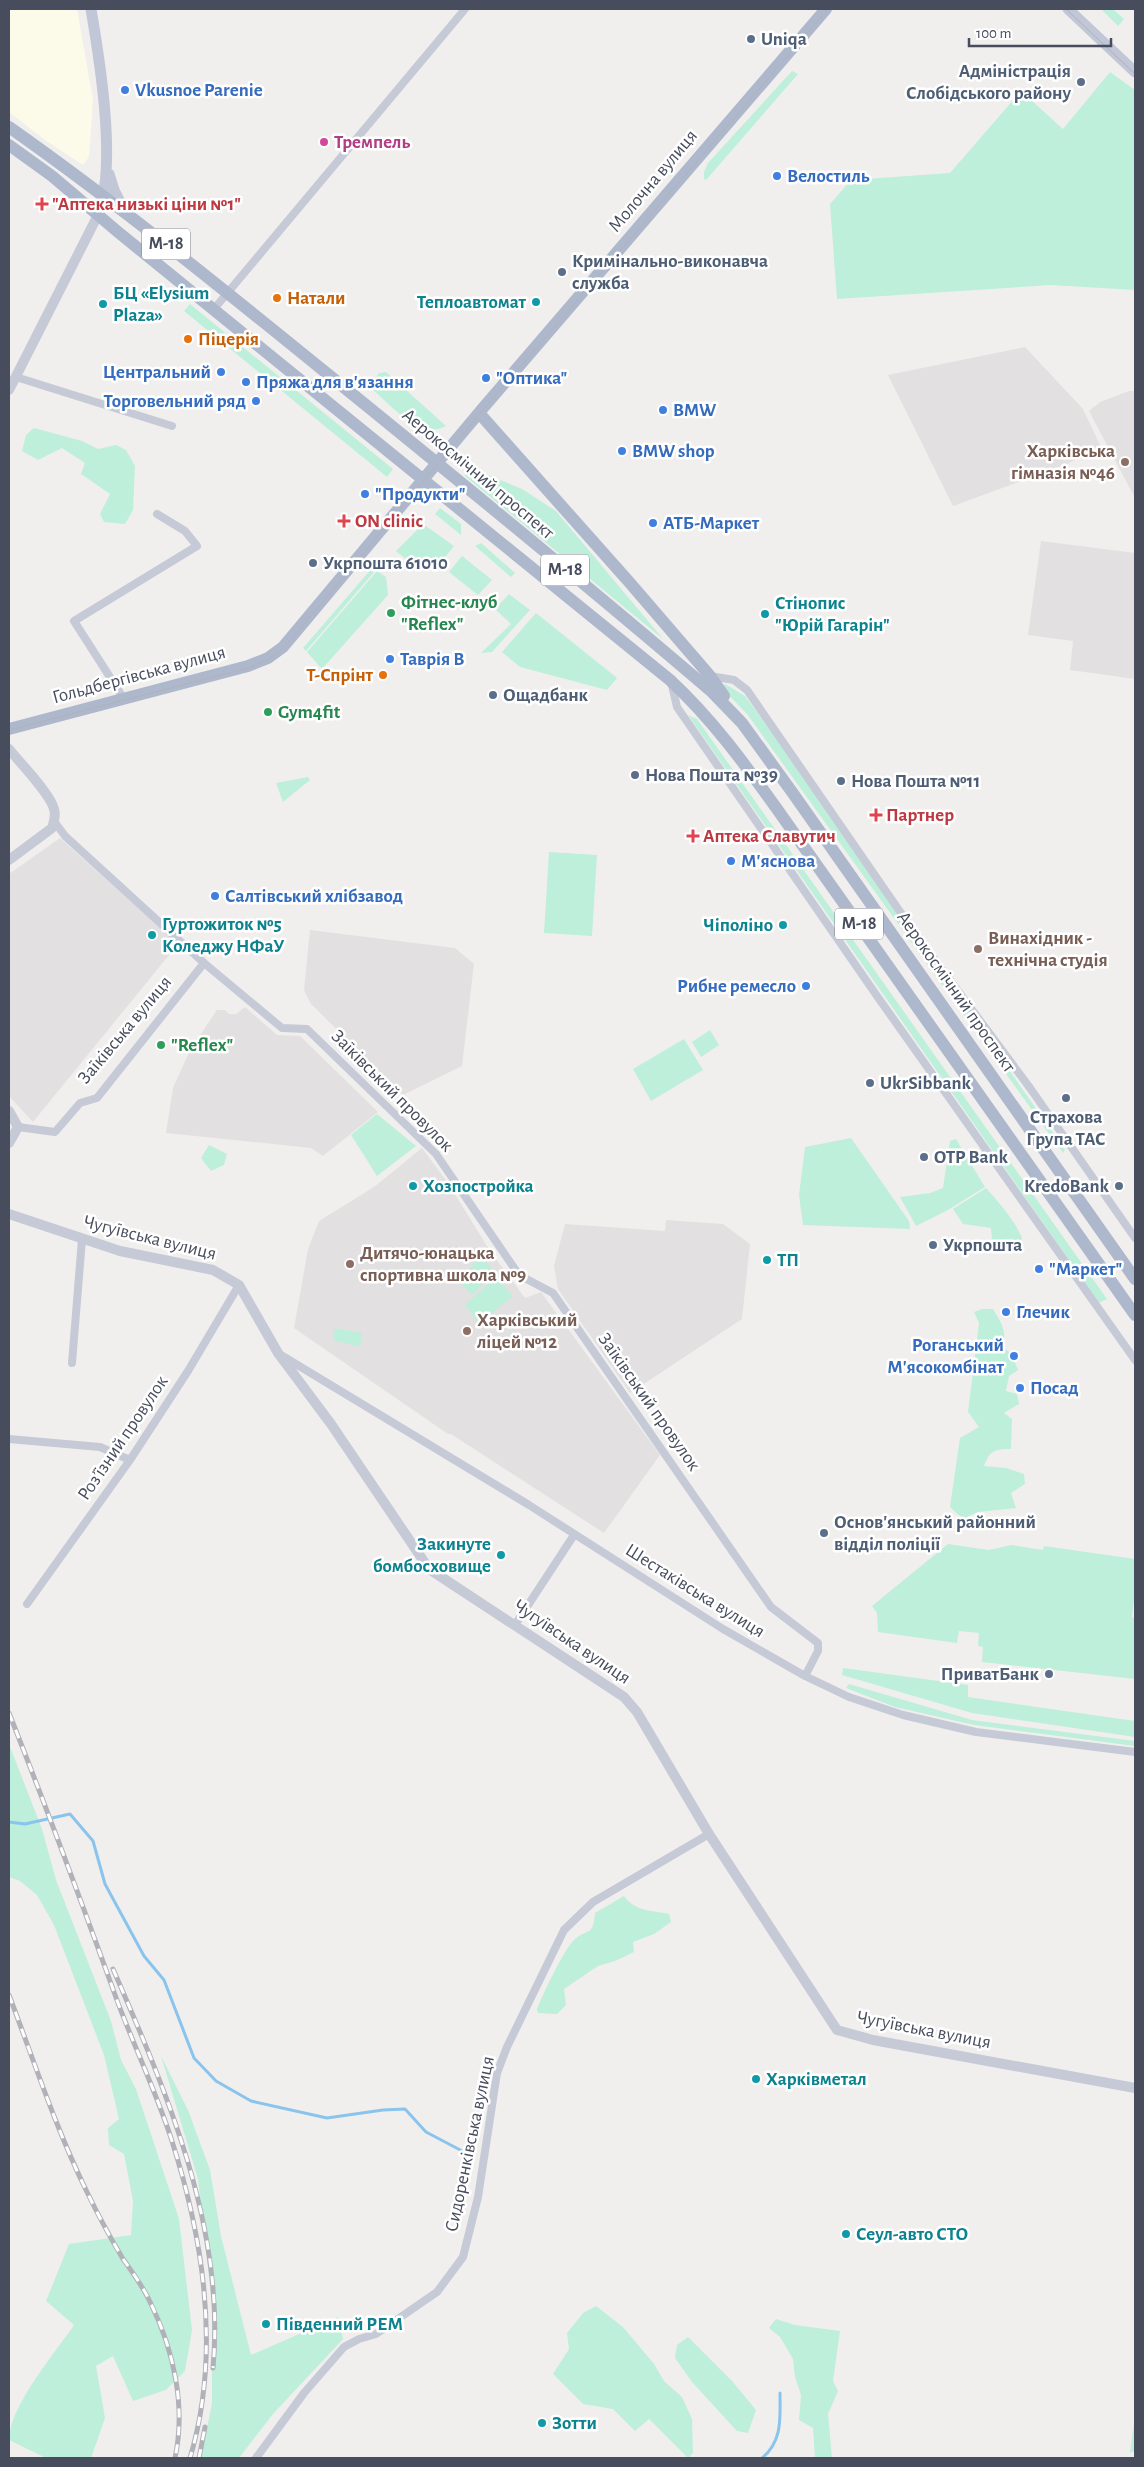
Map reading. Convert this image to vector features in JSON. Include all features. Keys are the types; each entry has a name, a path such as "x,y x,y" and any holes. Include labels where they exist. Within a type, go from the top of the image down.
{"main road":[{"path":"91,9 106,140 104,196 98,215"},
{"name":"Молочна вулиця","path":"276,652 424,480 478,413 826,9"},
{"path":"1068,9 1135,72"},
{"name":"М-18","path":"9,127 104,196"},
{"name":"М-18","path":"9,145 52,176 98,215"},
{"path":"106,162 114,190 125,212"},
{"name":"Аерокосмічний проспект","path":"104,196 227,293 437,464 693,676 742,723 1135,1280"},
{"name":"Аерокосмічний проспект","path":"98,215 670,680 723,735 1135,1315"},
{"path":"478,413 710,676 742,723"},
{"path":"652,643 662,645 667,642 664,622"},
{"name":"Гольдбергівська вулиця","path":"9,729 248,666 276,652"}],"street":[{"path":"214,309 465,9"},
{"path":"9,390 98,215"},
{"path":"16,377 172,426"},
{"path":"124,699 74,621 197,546 185,531 158,514"},
{"path":"693,676 710,676 734,680 748,690 912,929 1030,1088 1135,1238"},
{"path":"670,680 677,707 877,996 1135,1360"},
{"path":"9,749 47,797 54,809 52,828 9,860"},
{"name":"Заїківський провулок","path":"54,821 65,836 204,963 282,1028 307,1029 436,1154 519,1276 553,1293 771,1607 818,1643 818,1651 805,1676"},
{"name":"Заїківська вулиця","path":"18,1126 55,1132 80,1103 96,1098 204,963"},
{"path":"9,1111 18,1126 9,1143"},
{"name":"Чугуївська вулиця","path":"9,1214 120,1251 214,1270 239,1285 278,1353 330,1424 429,1569 624,1697 637,1712 709,1834 837,2030 873,2040 1135,2088"},
{"path":"72,1363 82,1239"},
{"name":"Роз’їзний провулок","path":"27,1604 130,1460 188,1371 239,1285"},
{"name":"Шестаківська вулиця","path":"278,1353 723,1629 805,1676 849,1696 918,1719 976,1732 1135,1752"},
{"path":"9,1439 100,1447 130,1460"},
{"path":"515,1625 574,1535"},
{"name":"Сидоренківська вулиця","path":"256,2458 304,2393 344,2347 359,2338 376,2334 437,2292 463,2257 478,2197 497,2073 507,2047 564,1930 593,1902 709,1834"}],"shaded area":[{"path":"9,9 77,9 93,100 89,157 83,165 45,140 9,112"},
{"path":"1025,347 1083,409 1101,447 1065,465 953,506 888,375"},
{"name":"Харківська гімназія №46","path":"1129,391 1135,391 1135,498 1089,411 1100,402"},
{"path":"1041,541 1135,553 1135,679 1070,670 1073,641 1028,635"},
{"path":"60,838 178,944 33,1122 9,1096 9,874"},
{"path":"310,930 455,948 474,964 462,1066 403,1095 311,1004 304,990"},
{"path":"245,1007 277,1035 300,1036 378,1112 323,1156 311,1148 166,1133 173,1088 190,1050 217,1010 225,1010 229,1014 236,1014"},
{"name":"Харківський ліцей №12","path":"422,1148 448,1183 490,1251 525,1298 541,1292 660,1455 604,1533 451,1434 448,1434 294,1328 308,1249 319,1221 374,1187"},
{"path":"666,1220 723,1224 750,1244 742,1319 630,1393 558,1289 554,1266 565,1224 665,1231"}],"green space":[{"path":"1101,9 1113,9 1124,19 1118,26"},
{"path":"792,71 798,74 706,180 704,179 704,172 708,163"},
{"path":"1110,72 1135,90 1135,290 1051,285 837,299 830,204 851,180 950,173 1021,91 1063,129"},
{"path":"190,304 393,469 387,477 184,311"},
{"path":"386,372 446,426 426,429 406,419 388,404 372,389 374,380 379,373"},
{"path":"34,428 82,441 98,449 116,445 126,450 135,466 133,510 125,524 104,522 100,514 110,494 81,474 85,463 62,448 38,460 22,451 26,435"},
{"path":"469,467 522,489 556,511 663,639 465,476"},
{"path":"440,508 461,524 461,535 435,514"},
{"path":"423,524 454,546 439,565 406,559 396,551"},
{"path":"481,543 515,573 511,577 475,546"},
{"path":"462,556 492,580 478,595 449,572"},
{"path":"372,568 375,571 306,651 303,648"},
{"path":"377,571 386,577 388,595 322,669 307,652"},
{"path":"509,594 530,610 492,652 481,653 511,624 495,609"},
{"path":"536,613 617,678 607,690 520,667 502,652"},
{"path":"725,684 745,696 788,754 1065,1150 1063,1153 747,714 722,688"},
{"path":"688,715 697,719 1107,1299 1099,1303"},
{"path":"308,777 310,780 283,802 276,783"},
{"path":"549,852 597,855 592,936 544,933"},
{"path":"710,1030 719,1045 701,1057 692,1042"},
{"path":"684,1039 703,1070 651,1101 633,1069"},
{"path":"377,1114 416,1146 377,1176 351,1135"},
{"path":"851,1138 909,1221 910,1229 803,1225 799,1195 805,1147"},
{"path":"956,1139 985,1187 948,1210 916,1226 900,1197 930,1193 943,1188 950,1141"},
{"path":"209,1145 227,1154 224,1165 211,1171 201,1158"},
{"path":"986,1188 1015,1224 1022,1238 1019,1245 992,1240 991,1228 963,1224 953,1209"},
{"path":"481,1257 495,1272 472,1295 458,1280"},
{"path":"496,1277 513,1296 479,1324 465,1305"},
{"path":"982,1309 993,1309 1003,1327 1004,1342 1002,1347 1011,1353 1018,1370 1009,1376 1006,1391 1017,1394 1019,1404 1004,1413 1012,1419 1011,1449 1001,1449 994,1452 988,1457 984,1466 1006,1468 1024,1474 1025,1484 1011,1493 1016,1508 978,1512 963,1519 950,1507 960,1438 979,1427 968,1412 979,1323 974,1312"},
{"path":"335,1328 362,1333 360,1347 333,1340"},
{"path":"948,1544 989,1550 1011,1545 1043,1550 1044,1546 1135,1559 1135,1592 1132,1617 1135,1618 1135,1679 982,1662 983,1647 978,1646 979,1633 959,1631 957,1643 878,1632 877,1613 872,1606"},
{"path":"843,1668 968,1685 968,1697 1135,1721 1135,1737 972,1713 842,1675"},
{"path":"849,1684 972,1720 1135,1741 1135,1746 974,1725 895,1707 846,1688"},
{"path":"9,1744 42,1829 56,1880 111,2021 121,2060 136,2089 179,2219 192,2330 185,2371 166,2390 133,2401 113,2356 96,2366 105,2418 91,2458 44,2457 9,2440 16,2412 25,2396 74,2325 46,2301 69,2244 131,2235 133,2201 124,2154 109,2145 108,2128 119,2119 104,2055 54,1925 37,1895 20,1881 9,1877"},
{"path":"624,1896 639,1908 669,1914 671,1922 654,1934 633,1942 634,1952 615,1961 598,1966 564,1989 566,2005 557,2014 538,2013 537,2009 544,1993 571,1944 575,1939 591,1929 595,1913"},
{"path":"161,2056 188,2110 210,2170 221,2236 251,2355 338,2317 343,2339 273,2414 239,2458 201,2458 212,2403 212,2303 198,2179"},
{"path":"596,2306 623,2327 654,2364 664,2381 682,2397 692,2419 693,2453 688,2458 649,2419 635,2431 613,2409 583,2404 553,2374 569,2349 567,2333 583,2313"},
{"path":"776,2319 795,2325 840,2331 833,2381 838,2391 828,2414 832,2458 815,2458 813,2428 799,2420 801,2395 795,2377 793,2359 780,2337 769,2328"},
{"path":"688,2337 732,2381 756,2410 748,2433 737,2431 692,2382 675,2358 677,2345"},
{"path":"1135,2415 1135,2451 1130,2453"}],"waterway":[{"path":"9,1822 25,1824 70,1814 93,1841 105,1884 144,1956 164,1980 194,2058 216,2081 251,2101 327,2118 383,2110 405,2109 426,2132 466,2153"},
{"path":"762,2458 774,2444 777,2436 780,2420 780,2393"}],"tram line":[{"path":"9,730 248,668 269,659 284,648 484,409 828,9"},
{"path":"1066,9 1135,74"}],"railway":[{"path":"9,1713 118,2003 165,2121 183,2177 200,2257 205,2297 205,2378 199,2419 190,2458"},
{"path":"113,1969 172,2113 201,2213 210,2264 215,2316 213,2368"},
{"path":"9,1995 55,2119 76,2168 109,2234 148,2298 166,2341 176,2379 178,2399 178,2439 175,2458"},
{"path":"199,2458 205,2427"}],"place":[{"name":"Uniqa","path":"751,39"},
{"name":"Адміністрація Слобідського району","path":"1081,82"},
{"name":"Vkusnoe Parenie","path":"125,90"},
{"name":"Тремпель","path":"324,142"},
{"name":"Велостиль","path":"777,176"},
{"name":"\"Аптека низькі ціни №1\"","path":"42,204"},
{"name":"Кримінально-виконавча служба","path":"562,272"},
{"name":"Натали","path":"277,298"},
{"name":"Теплоавтомат","path":"536,302"},
{"name":"БЦ «Elysium Plaza»","path":"103,304"},
{"name":"Піцерія","path":"188,339"},
{"name":"Центральний","path":"221,372"},
{"name":"\"Оптика\"","path":"486,378"},
{"name":"Пряжа для в'язання","path":"246,382"},
{"name":"Торговельний ряд","path":"256,401"},
{"name":"BMW","path":"663,410"},
{"name":"BMW shop","path":"622,451"},
{"name":"Харківська гімназія №46","path":"1125,462"},
{"name":"\"Продукти\"","path":"365,494"},
{"name":"ON clinic","path":"344,521"},
{"name":"АТБ-Маркет","path":"653,523"},
{"name":"Укрпошта 61010","path":"313,563"},
{"name":"Фітнес-клуб \"Reflex\"","path":"391,613"},
{"name":"Стінопис \"Юрій Гагарін\"","path":"765,614"},
{"name":"Таврія В","path":"390,659"},
{"name":"Т-Спрінт","path":"383,675"},
{"name":"Ощадбанк","path":"493,695"},
{"name":"Gym4fit","path":"268,712"},
{"name":"Нова Пошта №39","path":"635,775"},
{"name":"Нова Пошта №11","path":"841,781"},
{"name":"Партнер","path":"876,815"},
{"name":"Аптeка Славутич","path":"693,836"},
{"name":"М'яснова","path":"731,861"},
{"name":"Салтівський хлібзавод","path":"215,896"},
{"name":"Чіполіно","path":"783,925"},
{"name":"Гуртожиток №5 Коледжу НФаУ","path":"152,935"},
{"name":"Винахідник - технічна студія","path":"978,949"},
{"name":"Рибне ремесло","path":"806,986"},
{"name":"\"Reflex\"","path":"161,1045"},
{"name":"UkrSibbank","path":"870,1083"},
{"name":"Страхова Група ТАС","path":"1066,1098"},
{"name":"OTP Bank","path":"924,1157"},
{"name":"Хозпостройка","path":"413,1186"},
{"name":"KredoBank","path":"1119,1186"},
{"name":"Укрпошта","path":"933,1245"},
{"name":"ТП","path":"767,1260"},
{"name":"Дитячо-юнацька спортивна школа №9","path":"350,1264"},
{"name":"\"Маркет\"","path":"1039,1269"},
{"name":"Глечик","path":"1006,1312"},
{"name":"Харківський ліцей №12","path":"467,1331"},
{"name":"Роганський М'ясокомбінат","path":"1014,1356"},
{"name":"Посад","path":"1020,1388"},
{"name":"Основ'янський районний відділ поліції","path":"824,1533"},
{"name":"Закинуте бомбосховище","path":"501,1555"},
{"name":"ПриватБанк","path":"1049,1674"},
{"name":"Харківметал","path":"756,2079"},
{"name":"Сеул-авто СТО","path":"846,2234"},
{"name":"Південний РЕМ","path":"266,2324"},
{"name":"Зотти","path":"542,2423"}]}
